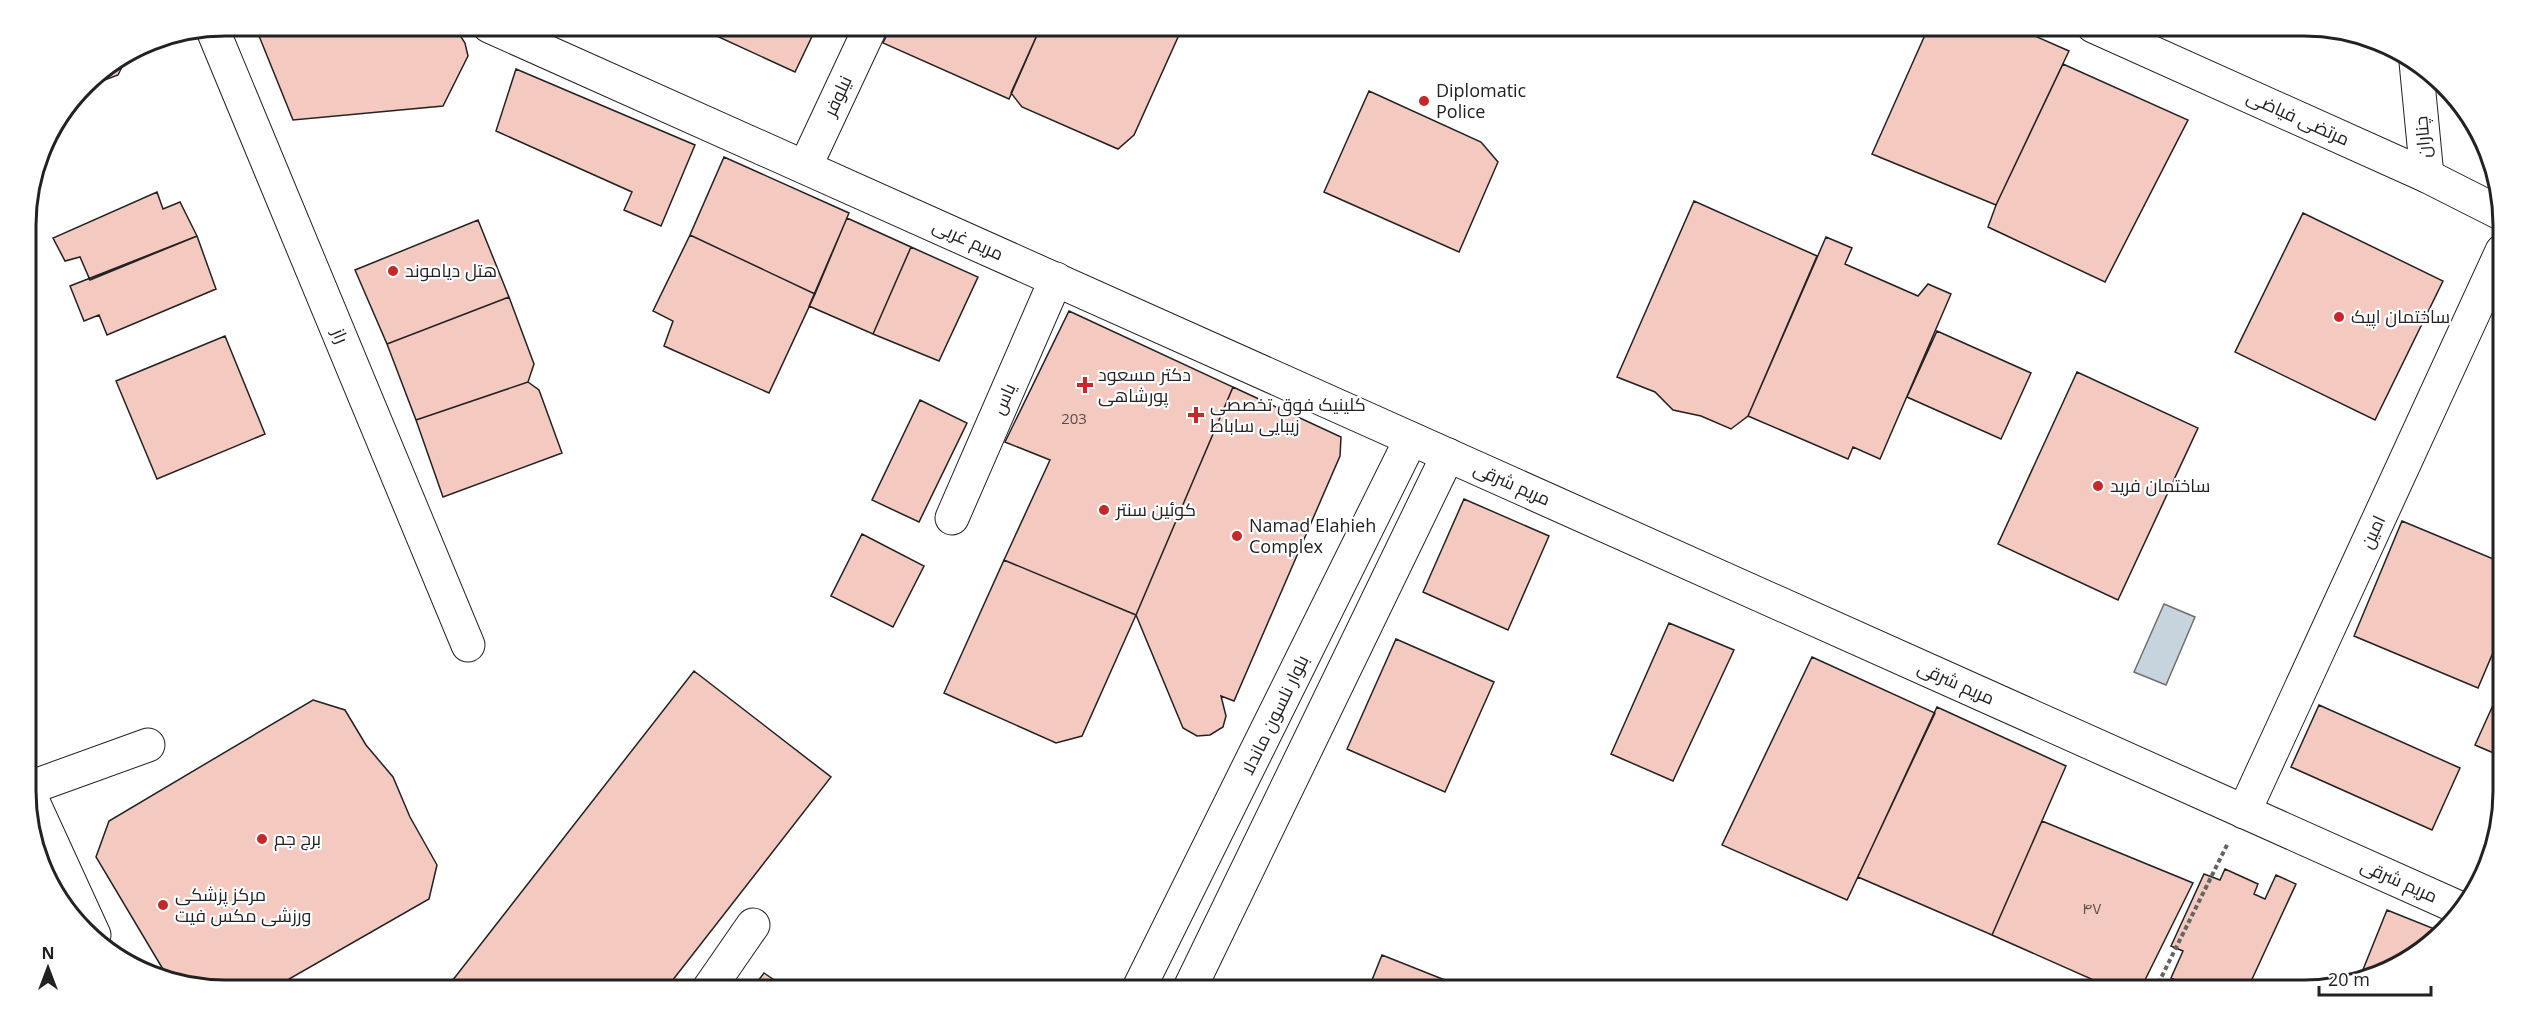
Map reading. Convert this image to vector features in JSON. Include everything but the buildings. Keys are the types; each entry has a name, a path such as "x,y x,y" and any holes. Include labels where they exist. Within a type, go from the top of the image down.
{"street":[{"name":"مریم غربی","path":"511,36 1448,455"},
{"name":"نیلوفر","path":"805,167 866,36"},
{"name":"مرتضی فیاضی","path":"2115,36 2427,176 2492,209"},
{"name":"راز","path":"216,37 468,645"},
{"name":"چناران","path":"2417,74 2427,176"},
{"name":"امین","path":"2244,812 2493,271"},
{"name":"یاس","path":"952,518 1056,279"},
{"name":"بلوار نلسون ماندلا","path":"1143,980 1411,439"},
{"name":"مریم شرقی","path":"1448,455 2454,906"},
{"path":"1194,980 1448,455"},
{"path":"36,787 148,745"},
{"path":"36,807 88,920"},
{"path":"715,980 753,925"}],"path":[{"path":"2160,980 2244,812"}],"shaded area":[{"path":"2164,604 2195,617 2166,685 2134,672"}],"place":[{"name":"Diplomatic Police","path":"1424,101"},
{"name":"هتل دیاموند","path":"393,271"},
{"name":"ساختمان اپیک","path":"2339,317"},
{"name":"دکتر مسعود پورشاهی","path":"1085,385"},
{"name":"کلینیک فوق تخصصی زیبایی ساباط","path":"1196,415"},
{"name":"ساختمان فرید","path":"2098,486"},
{"name":"کوئین سنتر","path":"1104,510"},
{"name":"Namad Elahieh Complex","path":"1237,536"},
{"name":"برج جم","path":"262,839"},
{"name":"مرکز پزشکی ورزشی مکس فیت","path":"163,905"}]}
